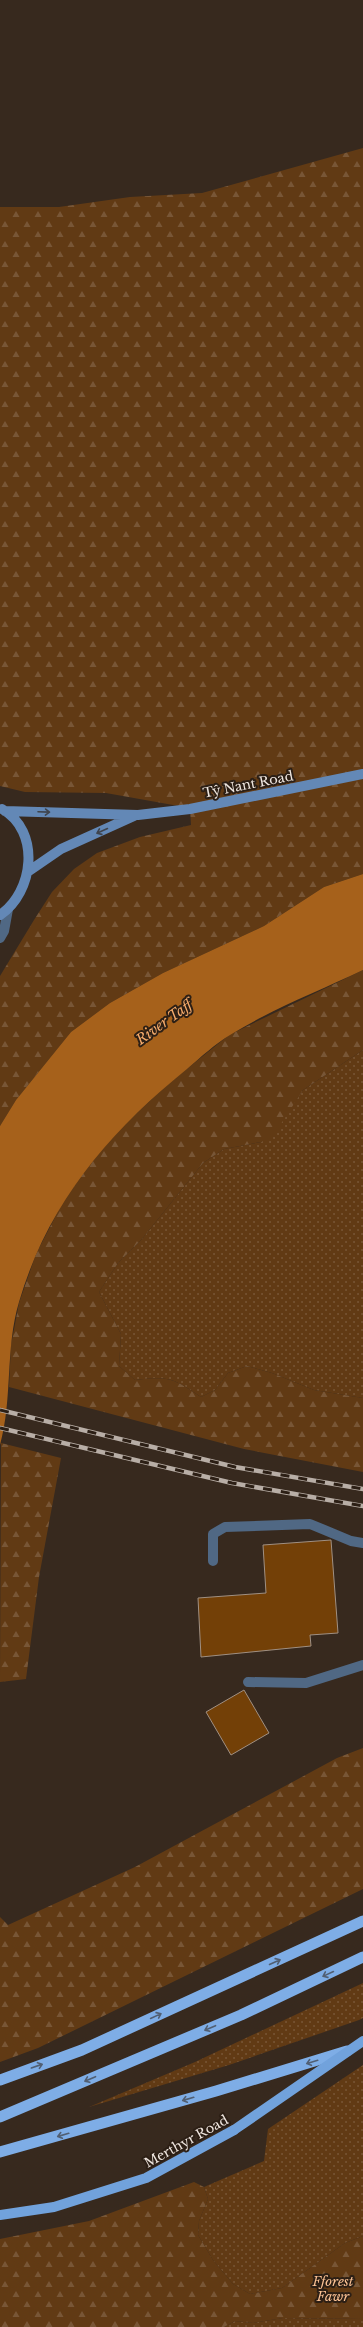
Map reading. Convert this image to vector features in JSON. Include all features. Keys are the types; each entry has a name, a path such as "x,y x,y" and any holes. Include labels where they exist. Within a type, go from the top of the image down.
{"highway":[{"path":"0,2080 82,2050 363,1921"},
{"path":"0,2117 241,2015 363,1957"},
{"path":"0,2152 216,2091 363,2046"}],"main road":[{"name":"Tŷ Nant Road","path":"3,810 138,815 190,808 363,774"},
{"name":"Tŷ Nant Road","path":"3,810 20,828 28,848 29,871 22,892 4,912"},
{"name":"Tŷ Nant Road","path":"29,871 61,849 138,815"},
{"name":"Merthyr Road","path":"0,2215 54,2207 146,2178 234,2130 363,2041"}],"lane":[{"path":"0,938 4,931 4,912"},
{"path":"212,1561 213,1534 226,1527 310,1524 351,1541 363,1543"},
{"path":"248,1682 306,1683 363,1665"}],"green space":[{"path":"363,148 363,874 324,887 264,926 163,973 110,1003 71,1032 16,1100 0,1126 0,976 34,920 52,892 74,869 97,853 140,837 191,825 190,808 106,793 25,792 0,786 0,207 59,207 130,197 202,193"},
{"path":"363,970 363,1050 303,1090 273,1136 261,1142 224,1149 203,1163 142,1239 118,1263 99,1292 121,1334 119,1366 135,1380 156,1378 170,1380 177,1382 201,1397 215,1390 228,1373 247,1366 272,1373 314,1390 363,1398 363,1472 244,1449 9,1387 11,1345 19,1303 36,1254 63,1202 87,1166 121,1128 167,1085 229,1035"},
{"path":"363,1050 363,1398 314,1390 272,1373 247,1366 228,1373 215,1390 201,1397 177,1382 170,1380 156,1378 135,1380 119,1366 121,1334 99,1292 118,1263 142,1239 203,1163 224,1149 261,1142 288,1111 303,1090"},
{"path":"1,1443 61,1458 39,1577 26,1679 0,1682"},
{"path":"363,1748 363,1889 38,2048 0,2062 0,1917 8,1925 135,1867 337,1758"},
{"path":"363,1983 363,2018 359,2020 229,2065 89,2107 195,2062"},
{"path":"363,2065 363,2236 345,2243 282,2288 250,2294 233,2284 213,2260 198,2235 199,2221 208,2199 204,2187 264,2161 268,2129"},
{"name":"Fforest Fawr","path":"194,2182 204,2187 208,2199 199,2221 198,2235 213,2260 233,2284 250,2294 282,2288 345,2243 363,2236 363,2319 283,2318 253,2323 235,2321 224,2327 0,2327 0,2239 89,2221"},
{"path":"283,2318 363,2319 363,2327 224,2327 235,2321 253,2323"}],"water":[{"name":"River Taff","path":"363,874 363,970 262,1017 230,1035 213,1047 132,1118 107,1144 64,1201 31,1266 19,1302 12,1338 4,1427 0,1445 0,1126 16,1100 71,1032 110,1003 163,973 264,926 324,887"}],"building":[{"path":"331,1540 338,1633 310,1635 311,1646 201,1657 198,1598 266,1593 263,1545"},
{"path":"244,1690 269,1733 231,1755 206,1712"}],"railway":[{"path":"0,1410 235,1467 363,1489"},
{"path":"0,1428 232,1483 363,1506"}]}
